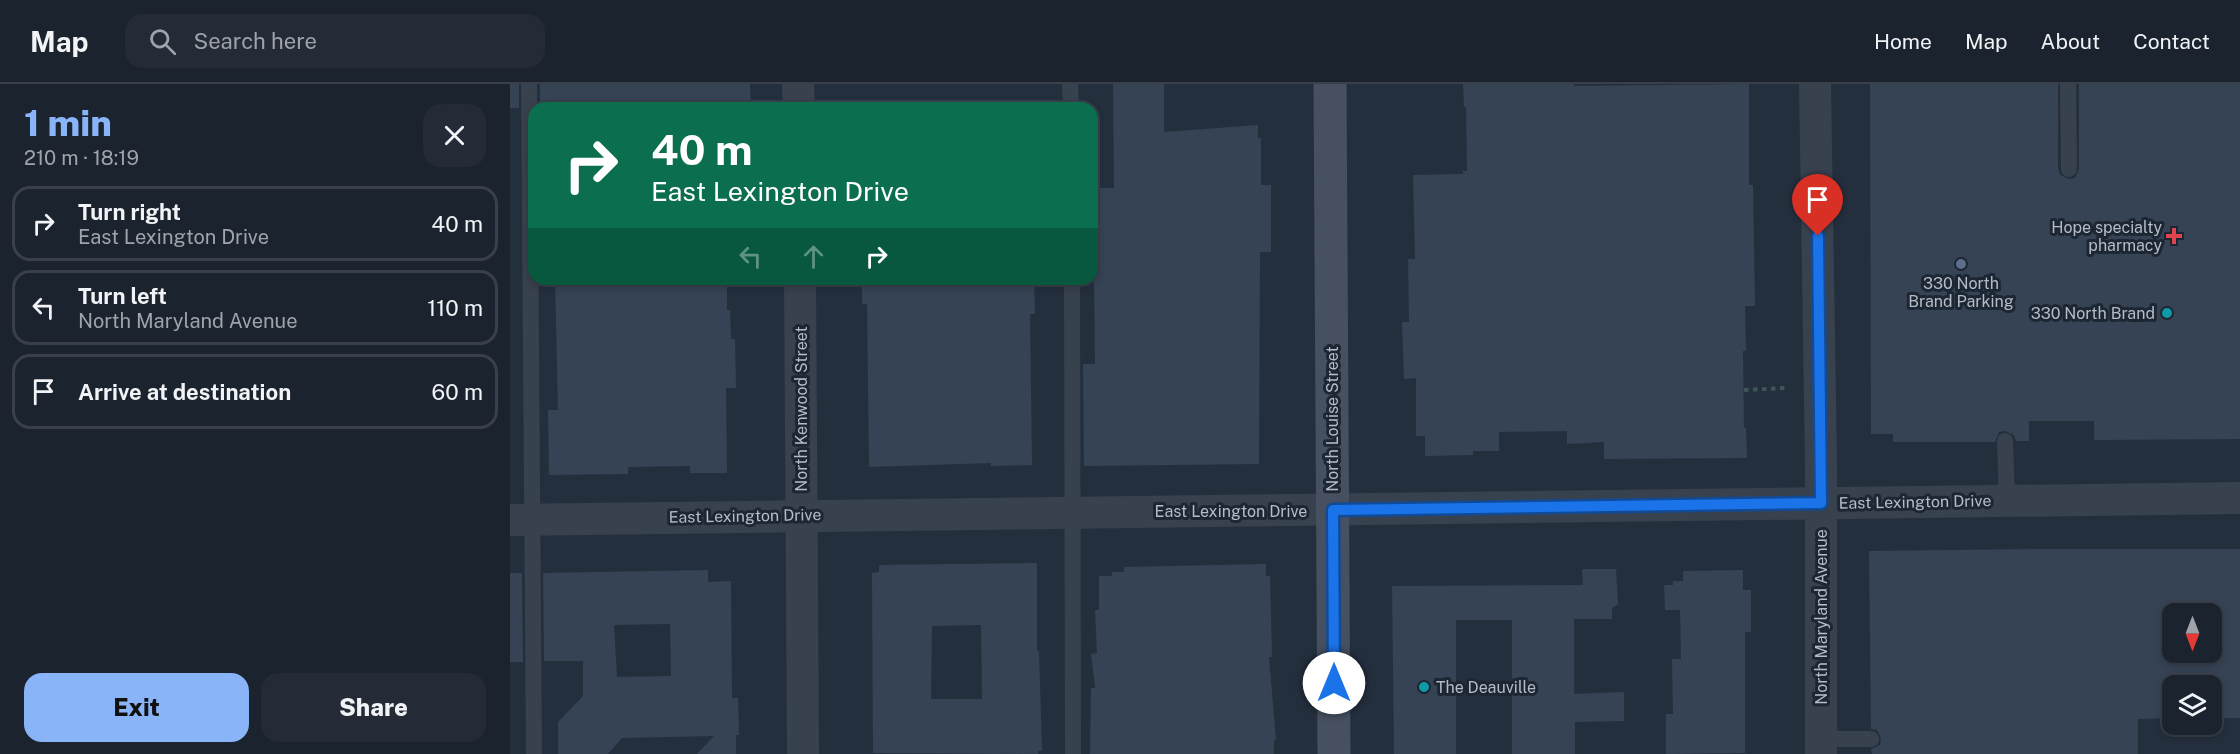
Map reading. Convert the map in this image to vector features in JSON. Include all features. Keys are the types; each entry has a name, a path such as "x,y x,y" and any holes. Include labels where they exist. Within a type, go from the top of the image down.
{"street":[{"path":"798,84 799,102"},
{"name":"North Louise Street","path":"1330,84 1334,754"},
{"name":"North Maryland Avenue","path":"1815,84 1821,503 1821,747"},
{"name":"North Kenwood Street","path":"800,285 803,754"},
{"name":"East Lexington Drive","path":"522,520 2240,498"}],"lane":[{"path":"529,84 529,102"},
{"path":"1070,84 1071,102"},
{"path":"2068,84 2069,169"},
{"path":"528,146 522,520 534,754"},
{"path":"1072,285 1073,754"},
{"path":"2005,441 2007,500"},
{"path":"1821,747 1871,739"}],"path":[{"path":"1744,390 1785,388"}],"building":[{"path":"510,84 519,84 519,108 510,108"},
{"path":"540,84 750,84 751,102 540,102"},
{"path":"1113,84 1164,84 1164,132 1258,125 1258,138 1261,138 1261,185 1271,185 1271,252 1260,252 1259,464 1084,466 1083,364 1095,364 1094,285 1098,285 1098,188 1114,188"},
{"path":"1463,84 1574,84 1574,86 1749,84 1749,185 1753,185 1755,306 1745,306 1744,428 1746,428 1747,458 1604,459 1604,442 1567,444 1567,431 1499,432 1499,451 1473,451 1473,455 1425,456 1425,436 1416,436 1416,378 1404,379 1402,322 1409,322 1408,259 1415,259 1413,175 1463,174 1463,171 1467,171 1466,107 1464,107"},
{"path":"1870,84 2058,84 2058,169 2060,175 2069,179 2075,178 2079,169 2079,84 2240,84 2240,439 2094,440 2094,421 2029,421 2029,441 2016,441 2014,435 2005,431 1999,432 1995,442 1893,442 1893,434 1871,434"},
{"path":"555,285 727,285 727,310 730,310 731,339 735,339 736,388 726,388 727,473 690,473 690,466 628,467 628,474 549,475 548,410 558,410"},
{"path":"862,285 1034,285 1035,314 1030,314 1032,465 991,466 991,463 869,467 867,304 862,304"},
{"path":"2240,549 2240,718 2222,718 2222,675 2162,675 2162,718 2138,719 2138,754 1872,754 1871,749 1880,745 1881,738 1877,730 1871,729 1869,551"},
{"path":"1037,563 1037,651 1039,651 1042,751 1038,751 1038,754 873,753 872,573 879,572 879,565","holes":["981,625 982,699 931,699 932,626"]},
{"path":"1266,564 1266,576 1270,576 1272,657 1269,657 1276,740 1274,740 1274,754 1090,754 1091,688 1095,688 1091,654 1097,653 1095,610 1099,610 1099,576 1112,576 1112,572 1124,572 1124,567"},
{"name":"The Deauville","path":"1582,569 1616,569 1618,604 1612,608 1612,619 1574,619 1574,694 1624,692 1624,721 1575,722 1575,754 1512,754 1512,620 1456,620 1456,754 1394,754 1392,586 1583,585"},
{"path":"708,570 708,582 731,581 732,698 738,698 739,735 736,735 736,754 697,754 714,736 622,738 608,754 558,754 558,722 583,696 583,661 544,661 543,573","holes":["670,624 671,676 617,677 614,625"]},
{"path":"1743,570 1743,590 1751,590 1751,632 1745,632 1745,753 1666,754 1666,714 1673,714 1672,659 1681,659 1680,610 1665,610 1664,585 1673,585 1673,581 1683,581 1683,571"},
{"path":"510,573 522,573 523,662 510,662"}],"place":[{"name":"Hope specialty pharmacy","path":"2174,236"},
{"name":"330 North Brand Parking","path":"1961,264"},
{"name":"330 North Brand","path":"2167,313"},
{"name":"The Deauville","path":"1424,687"}],"route":[{"path":"1334,683 1333,510 1821,503 1818,236"}]}
